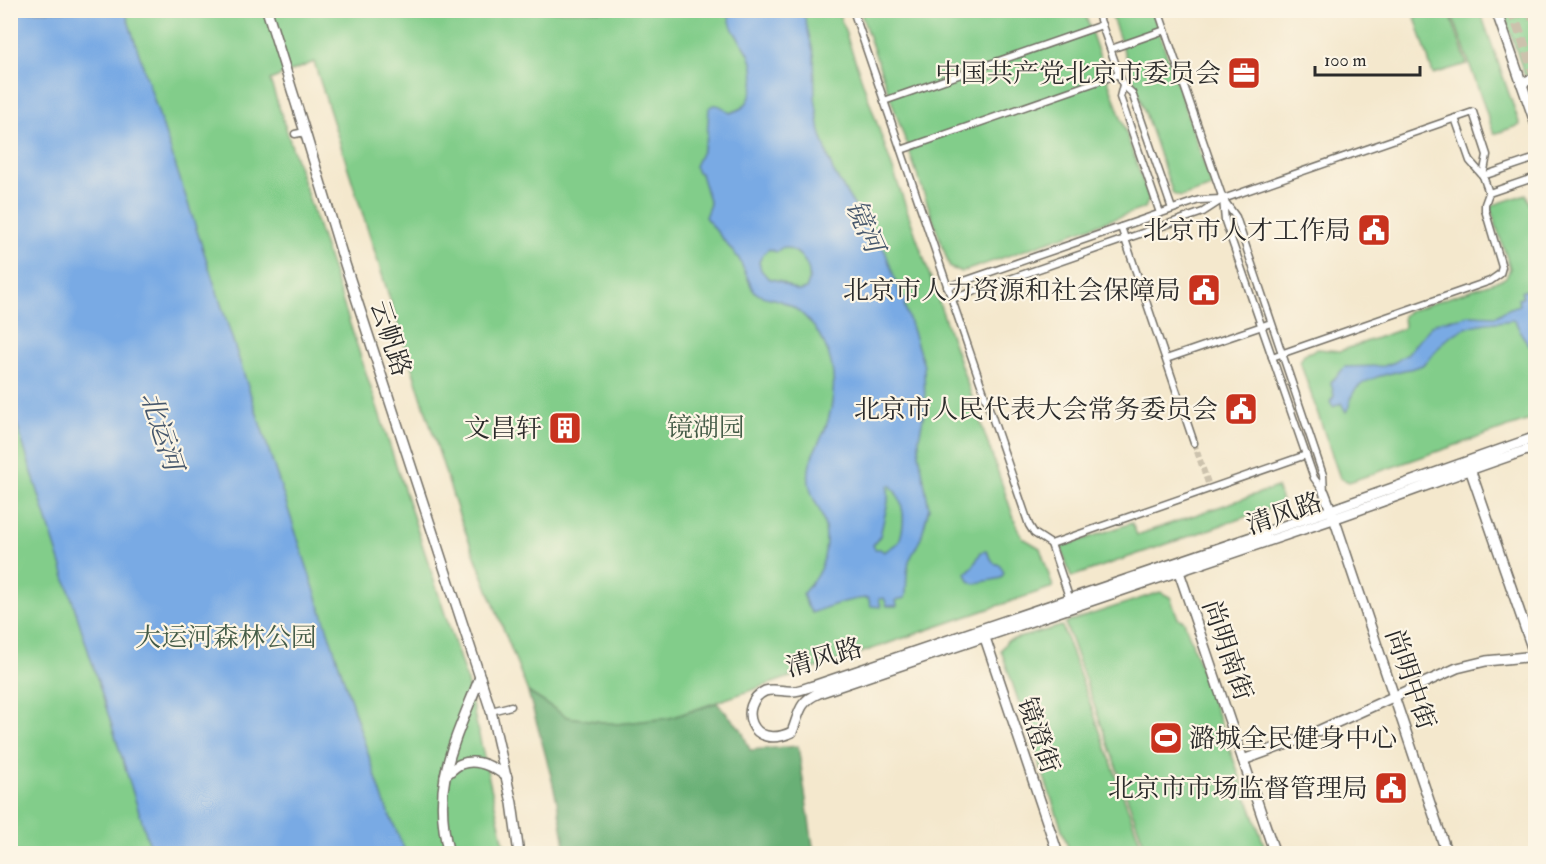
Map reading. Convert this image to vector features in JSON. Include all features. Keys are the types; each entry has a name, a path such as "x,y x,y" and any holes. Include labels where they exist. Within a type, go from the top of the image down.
{"street":[{"name":"云帆路","path":"267,10 345,264 491,711 507,777 519,854"},
{"path":"853,10 1029,525 1034,533 1051,544 1071,604"},
{"path":"1092,10 1100,14 1123,85 1132,93 1173,209"},
{"path":"1158,10 1223,199 1225,222 1314,478 1324,492"},
{"path":"1496,10 1536,125"},
{"path":"884,101 1102,25"},
{"path":"1111,49 1165,30"},
{"path":"901,150 1119,74"},
{"path":"1521,83 1536,78"},
{"path":"1123,85 1120,98 1160,213"},
{"path":"952,299 1203,212 1223,199 1473,112 1487,155 1484,176 1489,193 1485,210 1502,267 1500,274 1490,280 1272,357"},
{"path":"1455,118 1470,161 1484,176"},
{"path":"295,134 305,132"},
{"path":"1484,176 1536,158"},
{"path":"1489,193 1536,177"},
{"path":"947,287 1199,200 1223,199"},
{"path":"1223,199 1236,217 1323,475 1324,492"},
{"path":"1121,227 1194,443"},
{"path":"1166,359 1271,323"},
{"name":"清风路","path":"983,633 808,697 800,708 792,732 781,737 768,737 757,732 751,720 750,707 756,698 772,689 797,691 1071,604 1332,514 1536,437"},
{"name":"清风路","path":"1469,464 1536,447"},
{"path":"1051,544 1209,486 1306,455"},
{"path":"1243,760 1298,740 1457,668 1486,661 1535,657 1469,464"},
{"name":"尚明中街","path":"1324,492 1447,854"},
{"name":"尚明南街","path":"1177,567 1275,854"},
{"name":"镜澄街","path":"983,633 1058,854"},
{"path":"449,854 442,818 445,776 451,749 480,677"},
{"path":"491,711 511,706"},
{"path":"445,776 460,765 474,762 497,769 507,777"}],"green space":[{"path":"10,11 838,11 1017,527 1023,538 1040,548 1053,587 670,718 617,724 567,717 528,692 459,515 314,62 270,80 466,678 506,853 11,853"},
{"path":"860,11 1084,11 1149,199 1145,208 962,272 950,268"},
{"path":"1110,11 1152,11 1212,187 1181,197 1173,194"},
{"path":"1433,11 1449,11 1467,64 1433,74 1415,17"},
{"path":"1451,11 1480,11 1520,125 1494,134"},
{"path":"1503,11 1535,11 1535,72 1525,76"},
{"path":"1526,194 1532,210 1536,209 1535,418 1349,482 1340,478 1300,362 1304,354 1318,349 1340,351 1402,329 1404,327 1403,316 1407,312 1503,279 1510,268 1491,210 1493,205"},
{"path":"1277,487 1283,504 1071,577 1061,547 1132,523 1137,535"},
{"name":"潞城全民健身中心","path":"1160,592 1170,597 1178,618 1184,621 1267,853 1147,853 1065,623"},
{"path":"1062,626 1144,853 1070,853 1001,650 1007,641"},
{"path":"528,692 567,717 617,724 670,718 717,703 741,729 750,750 798,746 814,853 566,853 555,792"}],"water":[{"name":"北运河","path":"10,11 125,11 384,802 406,853 152,853 11,406"},
{"name":"镜河","path":"728,11 803,11 814,55 815,97 820,132 833,171 885,251 902,299 909,298 910,302 904,304 924,366 925,408 919,438 919,453 929,508 921,538 909,561 905,598 896,600 897,606 887,606 884,598 879,599 881,607 871,606 868,598 840,603 812,613 803,594 821,568 825,551 826,534 811,490 809,475 811,460 831,410 833,376 828,354 816,329 793,307 762,296 753,290 739,259 705,217 710,204 701,174 696,171 695,166 707,137 709,108 717,105 730,113 740,109 750,97 753,83 750,57 734,31","holes":["783,247 796,253 805,262 809,275 806,289 795,290 768,278 761,270 759,262 763,254 769,249 776,252","890,485 899,498 903,512 903,527 899,542 884,552 875,549 873,545 880,536"]},
{"path":"1526,290 1529,300 1535,298 1535,353 1513,320 1479,324 1455,333 1422,365 1379,376 1362,384 1353,394 1346,412 1341,403 1333,407 1330,402 1334,396 1331,382 1345,367 1384,366 1395,362 1407,354 1432,325 1440,321 1470,315 1496,316 1519,305 1518,299 1523,297 1521,292"},
{"path":"986,551 994,563 1000,565 1004,573 1001,578 975,584 969,581 966,573 974,565 981,552"}],"tunnel":[{"path":"1512,10 1536,79"},
{"path":"1530,10 1536,26"},
{"path":"1194,443 1208,483"}],"place":[{"name":"中国共产党北京市委员会","path":"1244,73"},
{"name":"北京市人才工作局","path":"1374,230"},
{"name":"北京市人力资源和社会保障局","path":"1204,290"},
{"name":"北京市人民代表大会常务委员会","path":"1241,409"},
{"name":"文昌轩","path":"565,428"},
{"name":"潞城全民健身中心","path":"1166,738"},
{"name":"北京市市场监督管理局","path":"1391,788"}],"park label":[{"name":"镜湖园","path":"706,427"},
{"name":"大运河森林公园","path":"226,637"}]}
